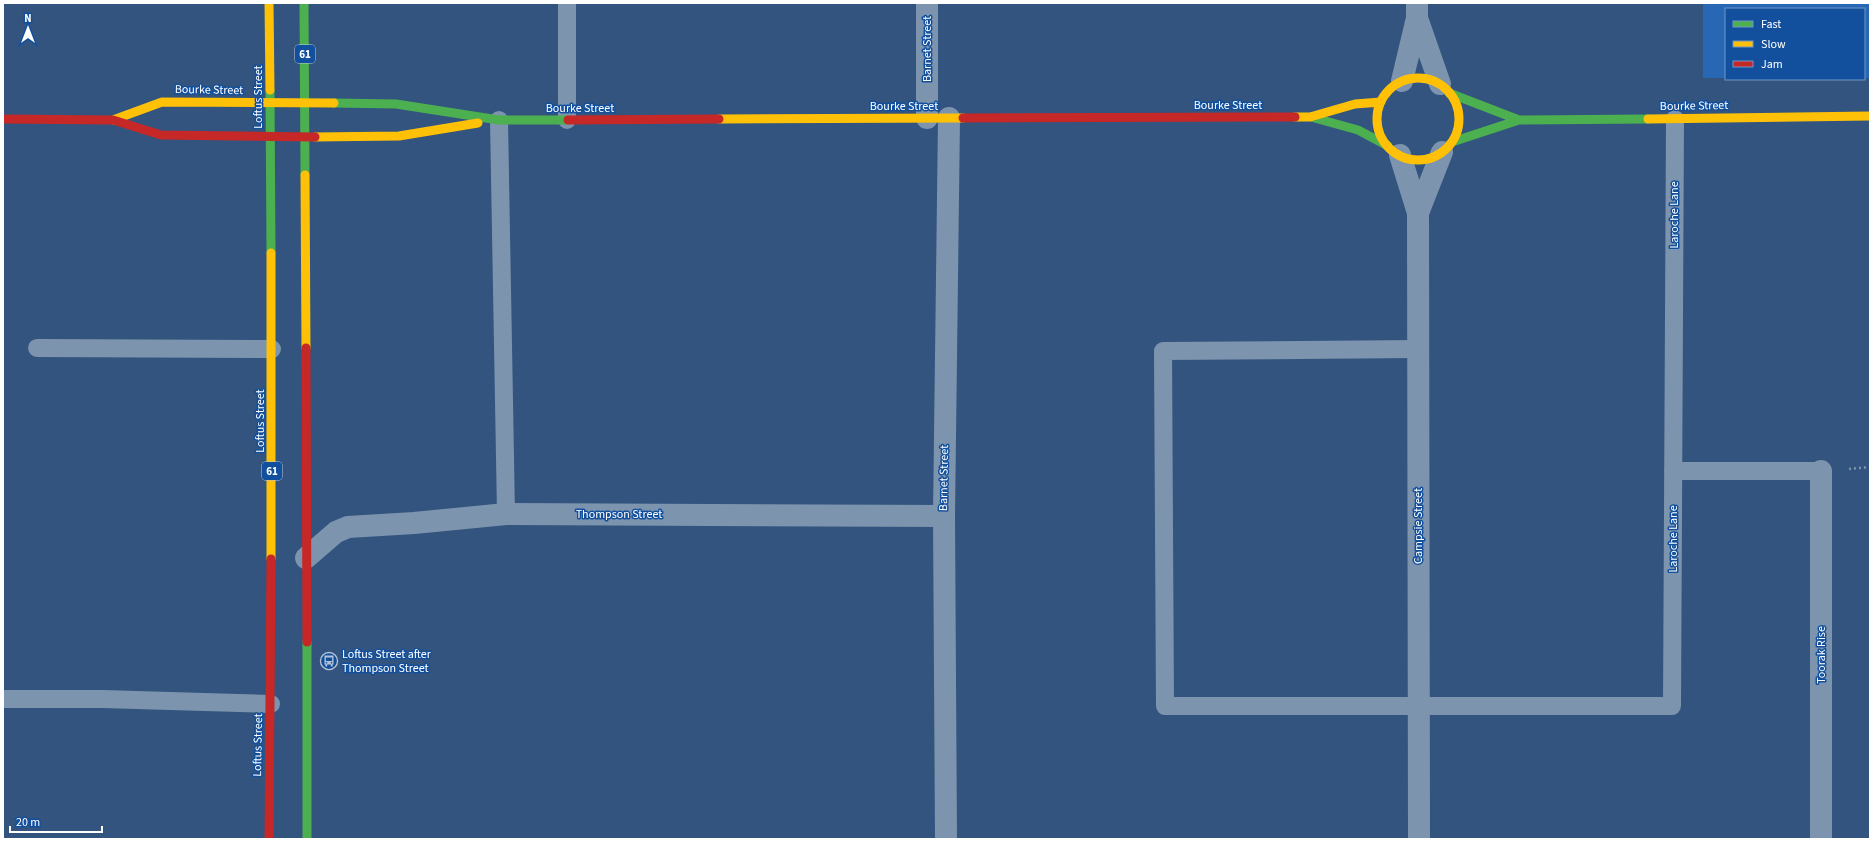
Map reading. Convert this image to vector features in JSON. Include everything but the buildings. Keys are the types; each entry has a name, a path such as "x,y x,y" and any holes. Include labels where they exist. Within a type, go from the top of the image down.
{"street":[{"name":"Loftus Street","path":"269,3 272,349 269,839"},
{"name":"61","path":"304,3 306,104 307,839"},
{"name":"Barnet Street","path":"927,3 927,118"},
{"path":"1402,81 1417,10"},
{"path":"1417,10 1445,88 1456,104 1459,117 1458,130 1447,147 1422,160 1394,150 1381,136 1378,125 1378,113 1381,102 1393,86 1402,81 1414,78 1428,79 1445,88"},
{"name":"Bourke Street","path":"1445,88 1519,120"},
{"name":"Bourke Street","path":"113,120 162,102 396,104 499,120 1310,116 1355,104 1381,102"},
{"name":"Bourke Street","path":"1310,116 1358,130 1394,150"},
{"name":"Bourke Street","path":"1447,147 1519,120 1870,116"},
{"name":"Barnet Street","path":"946,839 944,516 949,118"},
{"name":"Bourke Street","path":"3,120 113,120 161,135 306,137 400,136 499,120"},
{"name":"Campsie Street","path":"1418,213 1447,147"},
{"name":"Campsie Street","path":"1394,150 1418,213 1419,839"},
{"name":"Toorak Rise","path":"1821,839 1822,471"},
{"name":"Thompson Street","path":"306,558 336,532 348,527 414,523 506,514 944,516"}],"lane":[{"path":"567,3 568,120"},
{"name":"Laroche Lane","path":"1418,705 1672,706 1675,119"},
{"path":"499,120 506,514"},
{"path":"37,348 272,349"},
{"path":"1418,349 1163,351 1165,706 1418,705"},
{"path":"1674,471 1822,471"},
{"path":"3,699 102,699 271,704"}],"shaded area":[{"path":"1703,3 1870,3 1870,78 1865,78 1865,8 1725,8 1725,78 1703,78"}],"traffic: fast":[{"path":"304,3 305,175"},
{"path":"270,90 271,253"},
{"path":"1449,93 1519,120"},
{"path":"334,103 396,104 499,120 568,120"},
{"path":"1311,117 1358,130 1388,146"},
{"path":"1452,142 1519,120 1648,119"},
{"path":"307,642 307,839"}],"traffic: slow":[{"path":"269,3 270,90"},
{"path":"1418,78 1434,81 1447,90 1456,103 1459,119 1456,135 1447,148 1434,157 1418,160 1402,157 1389,148 1380,135 1377,119 1380,103 1389,90 1402,81 1418,78"},
{"path":"113,120 162,102 334,103"},
{"path":"1295,117 1310,117 1355,104 1381,102"},
{"path":"1648,119 1870,116"},
{"path":"719,119 963,118"},
{"path":"315,137 399,136 478,123"},
{"path":"305,175 306,348"},
{"path":"271,253 271,559"}],"traffic: jam":[{"path":"963,118 1295,117"},
{"path":"3,119 113,120 161,135 315,137"},
{"path":"568,120 719,119"},
{"path":"306,348 307,642"},
{"path":"269,839 271,559"}],"place":[{"name":"Loftus Street after Thompson Street","path":"329,661"}]}
